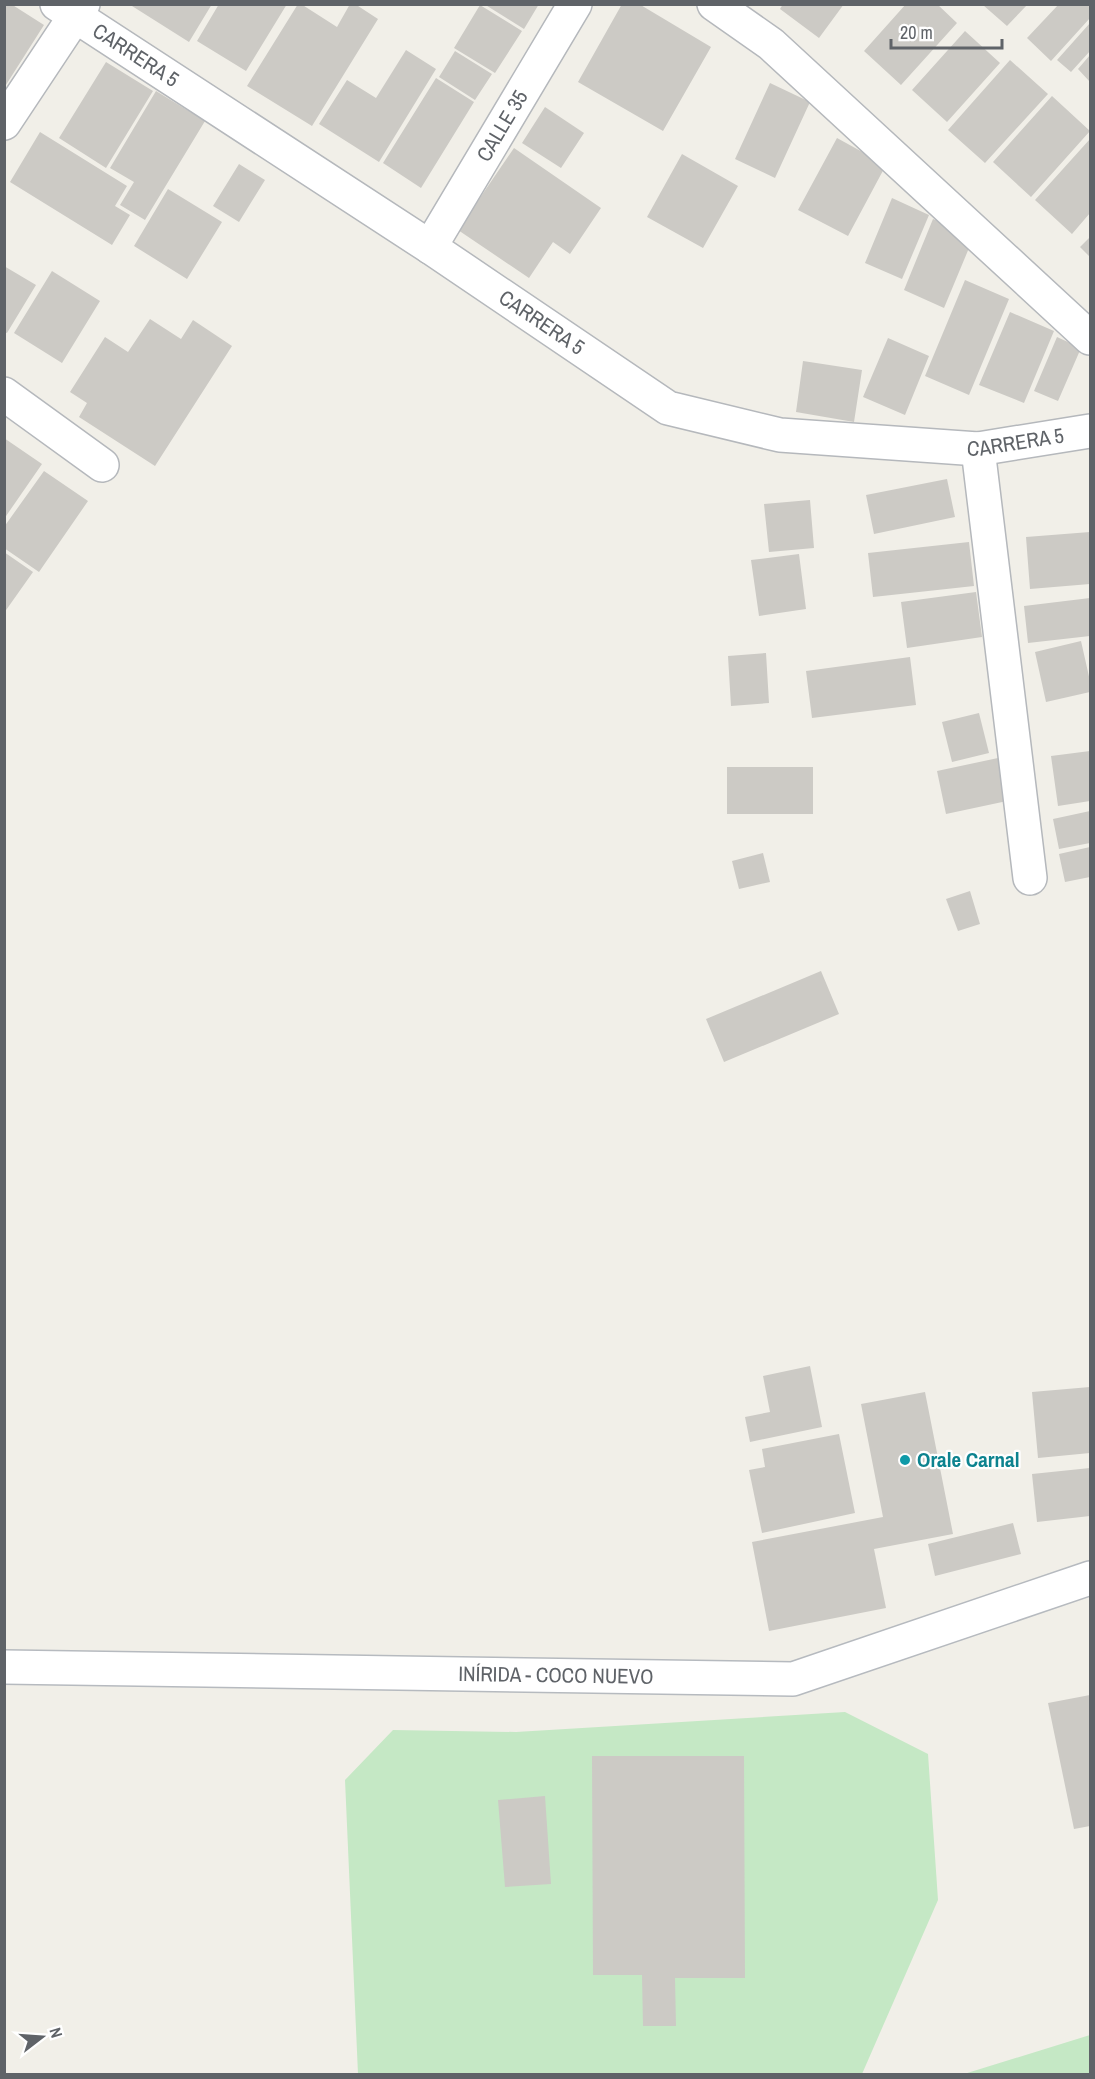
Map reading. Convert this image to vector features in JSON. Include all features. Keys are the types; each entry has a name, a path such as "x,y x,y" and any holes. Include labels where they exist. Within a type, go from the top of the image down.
{"street":[{"name":"CALLE 35","path":"430,247 575,4"},
{"path":"714,4 771,44 1090,338"},
{"name":"CARRERA 5","path":"72,8 668,408 780,435 978,449 1090,431"},
{"path":"4,123 72,8"},
{"path":"4,394 102,465"},
{"path":"978,449 1030,878"},
{"name":"INÍRIDA - COCO NUEVO","path":"4,1667 793,1679 1090,1578"}],"green space":[{"path":"845,1712 928,1754 938,1900 862,2074 358,2074 345,1780 393,1730 516,1732"},
{"path":"1090,2035 1090,2074 964,2074"}],"building":[{"path":"4,4 11,4 44,25 4,88"},
{"path":"133,4 212,4 189,42 132,6"},
{"path":"219,4 287,4 246,71 197,41"},
{"path":"298,4 337,27 350,4 355,4 378,19 312,126 247,86"},
{"path":"484,4 539,4 524,29"},
{"path":"622,4 639,4 711,47 663,131 578,82"},
{"path":"783,4 844,4 819,38 780,9"},
{"path":"906,4 937,4 957,23 901,85 864,51"},
{"path":"1059,4 1090,4 1090,18 1051,61 1027,38"},
{"path":"480,5 522,31 495,73 454,48"},
{"path":"983,5 1027,5 1007,26"},
{"path":"1090,23 1090,51 1071,72 1057,60"},
{"path":"965,31 1000,63 947,122 912,90"},
{"path":"406,50 436,69 379,162 319,124 347,80 376,98"},
{"path":"455,51 492,74 475,100 439,77"},
{"path":"1090,55 1090,82 1078,69"},
{"path":"1010,60 1048,94 985,163 948,130"},
{"path":"106,62 153,91 106,168 59,138"},
{"path":"436,78 474,102 421,188 383,163"},
{"path":"770,83 810,102 775,178 735,159"},
{"path":"156,91 205,121 145,220 120,205 134,182 110,168"},
{"path":"1052,96 1090,131 1031,197 993,162"},
{"path":"545,107 584,133 561,168 522,143"},
{"path":"40,132 127,186 115,206 130,215 112,245 10,182"},
{"path":"837,138 886,165 848,236 798,210"},
{"path":"1090,139 1090,213 1072,234 1035,200"},
{"path":"514,148 601,208 570,254 553,242 529,278 458,230"},
{"path":"682,154 738,186 703,248 647,217"},
{"path":"239,164 265,180 239,222 213,206"},
{"path":"168,189 222,222 187,279 134,246"},
{"path":"892,198 929,215 902,279 865,263"},
{"path":"933,219 974,236 944,308 904,290"},
{"path":"1090,237 1090,257 1080,247"},
{"path":"4,266 36,285 7,333 4,332"},
{"path":"52,271 100,301 62,363 14,333"},
{"path":"965,280 1009,299 969,395 925,376"},
{"path":"1010,312 1054,331 1024,403 979,385"},
{"path":"150,319 181,339 193,320 232,346 155,466 79,417 87,403 70,392 105,337 128,352"},
{"path":"1057,337 1081,348 1058,401 1034,391"},
{"path":"888,338 929,356 905,415 863,397"},
{"path":"803,361 862,370 854,422 796,412"},
{"path":"4,438 42,464 4,519"},
{"path":"44,471 88,501 39,572 4,548 4,527"},
{"path":"947,479 955,517 874,534 866,495"},
{"path":"810,500 814,548 769,552 764,504"},
{"path":"1090,532 1090,584 1030,589 1026,537"},
{"path":"969,542 974,586 873,597 868,553"},
{"path":"4,552 33,572 4,613"},
{"path":"799,554 806,609 759,616 751,560"},
{"path":"976,592 982,637 907,648 901,602"},
{"path":"1090,598 1090,636 1028,643 1024,606"},
{"path":"1081,641 1090,681 1090,692 1046,702 1035,652"},
{"path":"766,653 769,703 731,706 728,656"},
{"path":"910,657 916,705 812,718 806,671"},
{"path":"979,713 989,753 952,762 942,722"},
{"path":"1090,751 1090,801 1058,806 1051,756"},
{"path":"998,758 1007,801 946,814 937,771"},
{"path":"727,767 813,767 813,814 727,814"},
{"path":"1090,811 1090,843 1059,849 1053,819"},
{"path":"1090,847 1090,877 1065,882 1059,854"},
{"path":"763,853 770,882 739,889 732,861"},
{"path":"970,891 980,924 958,931 946,899"},
{"path":"821,971 839,1014 724,1062 706,1019"},
{"path":"810,1366 822,1427 750,1442 745,1417 770,1412 763,1376"},
{"path":"1090,1387 1090,1453 1038,1458 1032,1392"},
{"name":"Orale Carnal","path":"925,1392 953,1534 874,1549 886,1608 769,1631 752,1542 883,1517 861,1404"},
{"path":"839,1434 855,1513 762,1533 749,1470 765,1467 762,1449"},
{"path":"1090,1468 1090,1516 1037,1522 1032,1474"},
{"path":"1013,1523 1021,1554 935,1576 928,1544"},
{"path":"1090,1695 1090,1826 1074,1829 1048,1703"},
{"path":"592,1756 744,1756 745,1978 675,1978 676,2026 643,2026 642,1975 593,1975"},
{"path":"545,1796 551,1884 505,1887 498,1800"}],"place":[{"name":"Orale Carnal","path":"905,1460"}]}
